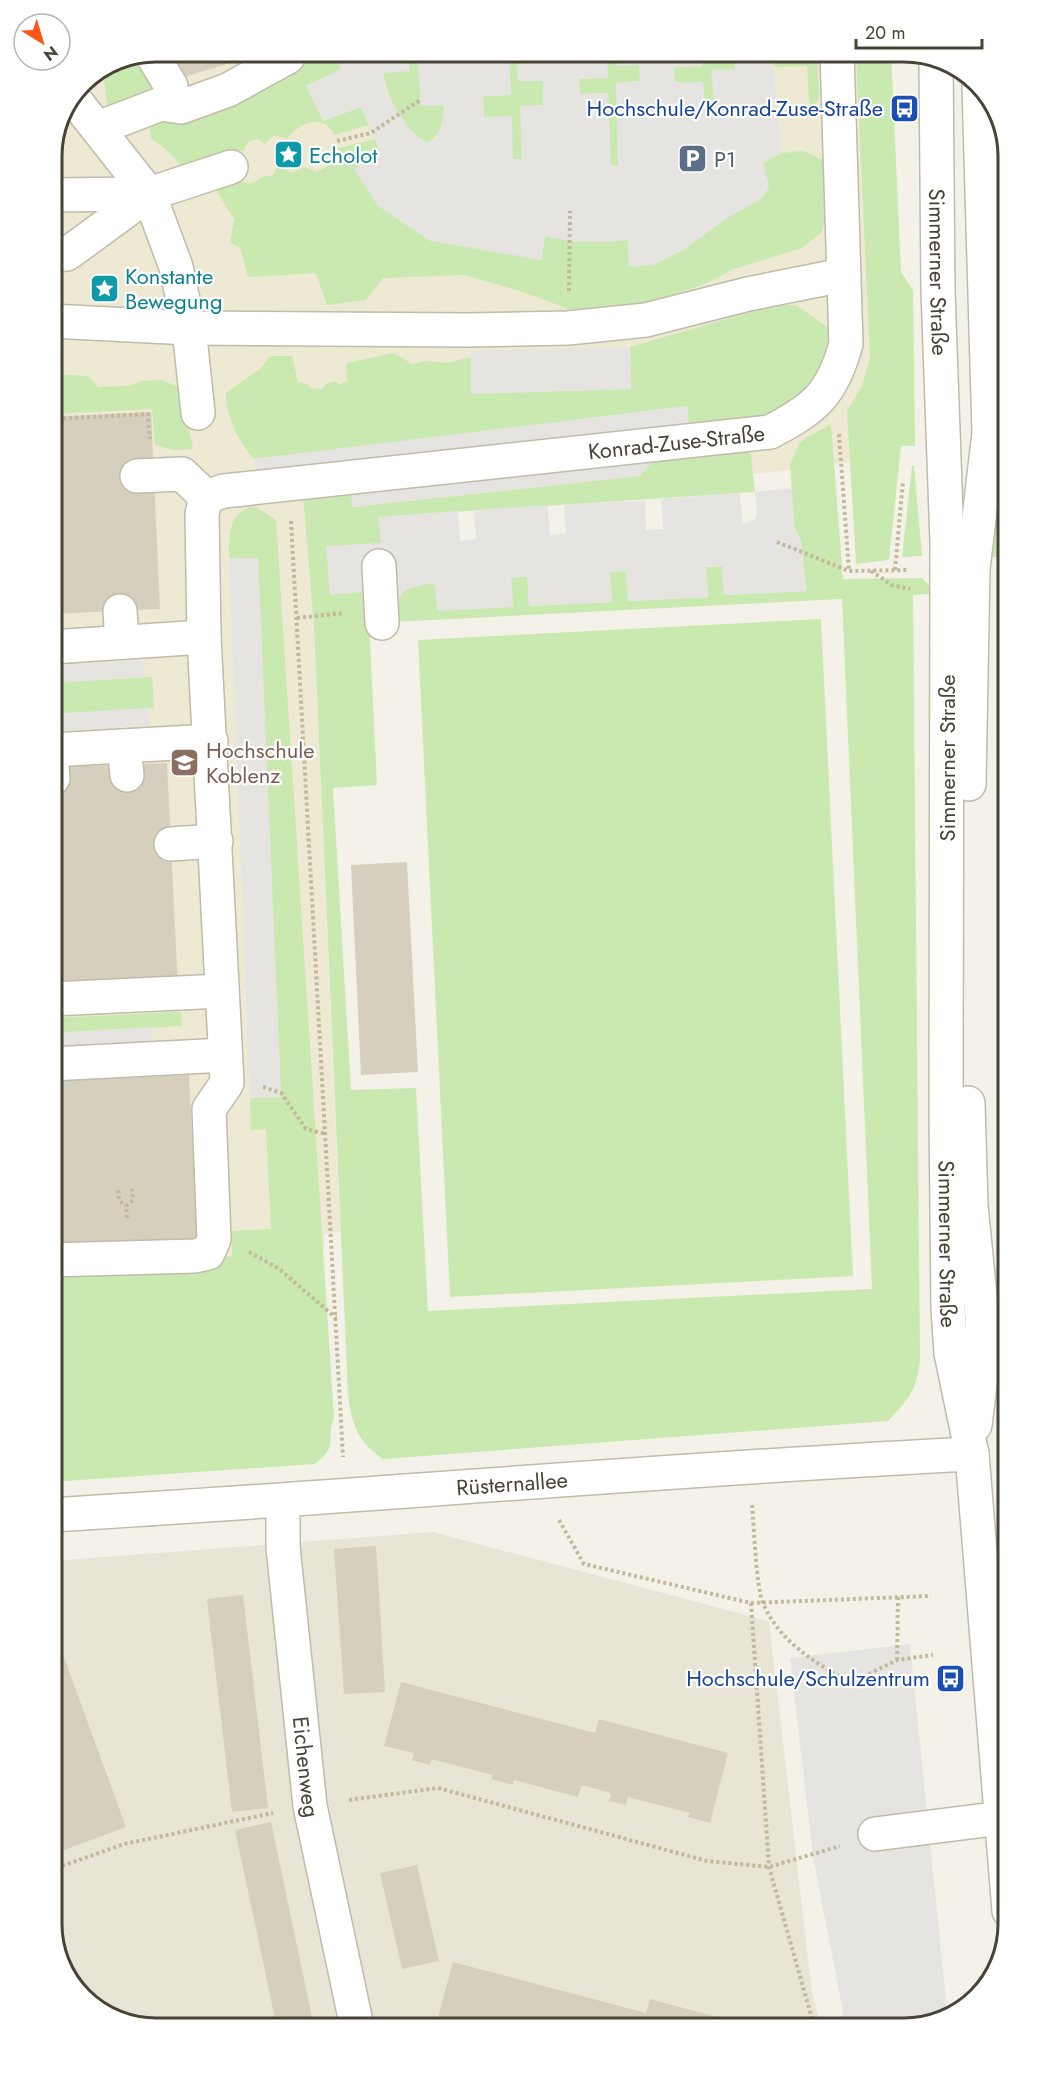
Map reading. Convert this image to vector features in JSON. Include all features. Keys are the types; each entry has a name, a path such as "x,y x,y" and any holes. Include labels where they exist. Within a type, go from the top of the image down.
{"street":[{"path":"155,62 166,95 181,107 228,90 279,62"},
{"name":"Konrad-Zuse-Straße","path":"206,497 224,491 770,432 799,417 822,397 837,375 846,344 837,62"},
{"name":"Simmerner Straße","path":"936,67 938,291 948,543 946,1114 948,1309 951,1353 972,1454 998,1769"},
{"path":"98,128 166,95"},
{"name":"Simmerner Straße","path":"972,1454 983,1360 982,1316 971,1206 967,1071 971,648 973,569 988,433 979,98"},
{"path":"77,103 149,194 176,267 207,411"},
{"path":"62,195 149,194 231,167"},
{"path":"62,255 67,254 149,194"},
{"path":"62,322 189,328 467,330 568,328 646,320 748,294 843,275"},
{"path":"67,1255 195,1256 208,1253 214,1239 209,1109 227,1083 204,637 202,514 206,497 182,474 144,476"},
{"path":"379,566 382,612"},
{"path":"62,644 121,627 204,637"},
{"path":"62,760 125,760 211,741"},
{"path":"171,844 216,841"},
{"path":"62,999 222,992"},
{"path":"62,1069 225,1055"},
{"name":"Rüsternallee","path":"62,1514 283,1502 729,1468 972,1454"},
{"name":"Eichenweg","path":"283,1502 283,1547 310,1806 355,2018"},
{"path":"875,1834 998,1819"}],"path":[{"path":"337,141 371,133 420,100"},
{"path":"568,328 570,211"},
{"path":"62,419 148,414 144,476"},
{"path":"838,432 849,571"},
{"path":"895,570 905,470"},
{"path":"288,484 344,1460"},
{"path":"777,542 849,571 902,570"},
{"path":"871,570 892,585 916,588"},
{"path":"297,618 354,612 382,612"},
{"path":"281,1093 306,1129 326,1134"},
{"path":"118,1190 119,1200 126,1206 133,1200 132,1189"},
{"path":"214,1239 278,1268 336,1318"},
{"path":"752,1504 762,1601 780,1630 805,1656 851,1683 897,1660 933,1655"},
{"path":"559,1520 584,1564 751,1603 931,1596"},
{"path":"897,1660 898,1597"},
{"path":"751,1603 769,1867 812,2018"},
{"path":"62,1866 124,1844 310,1806 438,1788 707,1860 769,1867 813,1857 875,1834"}],"shaded area":[{"name":"P1","path":"338,62 409,62 410,71 383,73 386,92 403,120 417,136 427,143 437,137 443,123 444,106 421,106 418,62 509,62 511,95 483,96 484,117 512,116 513,159 522,159 520,106 543,105 543,81 518,81 517,62 607,62 608,78 579,79 580,94 608,93 611,165 618,166 616,83 640,81 639,65 615,66 615,62 702,62 702,66 674,67 675,82 703,82 705,104 714,103 711,70 735,69 735,62 773,62 781,153 763,163 769,187 762,198 727,218 685,249 654,265 629,267 628,240 569,241 545,236 541,260 430,241 378,206 354,169 381,154 361,107 323,121 306,86 341,69"},
{"name":"Hochschule Koblenz","path":"874,62 891,457 643,488 305,517 314,626 340,1232 324,1234 324,1250 62,1265 62,149 69,119 77,103 103,77 137,63"},
{"path":"630,347 631,389 471,394 471,351"},
{"path":"687,406 689,426 257,478 254,459"},
{"path":"655,458 640,476 352,507 351,491"},
{"path":"792,488 794,526 801,541 806,591 724,595 722,566 706,567 708,597 628,601 626,571 610,572 612,602 529,606 527,576 511,578 513,607 437,611 435,586 431,583 407,589 397,599 368,601 363,592 330,595 326,546 381,543 379,517 458,511 460,541 476,539 474,510 548,505 550,535 566,533 564,504 645,501 646,530 663,529 661,499 740,493 743,524 755,519 757,512 755,492"},
{"path":"258,558 281,1097 250,1098 229,559"},
{"path":"144,661 145,677 62,682 62,665"},
{"path":"148,708 149,725 62,730 62,713"},
{"path":"152,1027 153,1042 62,1046 62,1032"},
{"path":"433,1532 769,1621 812,1993 819,2018 149,2018 125,2014 103,2003 85,1987 74,1972 63,1943 62,1560"},
{"path":"910,1644 947,2008 941,2011 923,2017 844,2018 813,1857 790,1658"}],"green space":[{"path":"148,62 160,89 148,90 122,111 108,108 103,77 119,69 137,63"},
{"path":"297,62 338,62 342,69 306,86 323,121 361,107 369,125 334,135 324,123 311,122 298,129 287,139 274,135 265,144 258,139 253,140 247,144 244,151 233,152 189,175 170,153 151,138 148,121 219,105"},
{"path":"409,62 418,62 421,106 444,105 441,127 436,136 427,143 411,130 398,112 383,72 410,71"},
{"path":"509,62 517,62 518,81 543,80 544,105 521,106 522,159 513,160 484,118 483,96 510,95"},
{"path":"607,62 616,62 616,66 639,65 640,81 616,83 619,166 611,166 608,93 580,94 579,79 607,78"},
{"path":"702,62 735,62 735,69 714,104 705,104 675,83 674,67 702,66"},
{"path":"773,62 817,62 819,99 810,113 807,66 774,67"},
{"path":"856,62 891,62 901,272 913,290 915,446 901,446 889,560 856,564 847,411 862,386 870,358"},
{"path":"375,139 381,154 354,169 541,260 545,236 586,241 628,240 629,266 685,249 727,218 762,198 769,187 763,163 781,153 804,151 822,160 829,171 829,211 821,233 802,248 734,269 705,284 634,307 569,309 517,290 464,275 383,278 366,300 327,305 316,273 248,277 240,248 230,243 234,219 209,179 235,176 241,181 255,182 261,177 273,175 277,168 293,172 305,167 317,172 335,160 338,148"},
{"path":"774,305 796,305 831,330 830,345 820,372 801,395 776,412 754,420 689,426 687,406 254,459 238,436 228,411 226,393 261,368 270,356 292,356 298,382 308,384 310,388 322,389 326,384 336,381 338,385 347,381 346,363 394,353 412,364 425,361 447,363 471,357 472,394 631,389 630,347"},
{"path":"62,375 88,376 98,387 129,386 140,381 162,380 178,387 184,400 193,449 174,450 155,445 152,409 62,413"},
{"path":"831,424 843,579 922,578 930,587 930,594 913,595 920,1359 917,1378 911,1393 888,1421 383,1459 367,1446 357,1432 348,1395 314,626 303,495 351,491 353,507 640,476 655,458 750,448 755,492 379,517 381,543 363,592 368,601 377,785 333,788 351,1090 416,1088 428,1311 872,1289 842,599 393,622 396,605 402,593 413,586 431,583 513,607 511,578 528,576 529,606 612,602 610,572 626,571 629,601 708,597 706,567 723,566 725,595 806,591 801,541 794,526 790,464 800,442"},
{"path":"914,465 922,556 902,557 912,466"},
{"path":"998,492 998,557 988,557 988,516"},
{"path":"254,506 276,520 334,1418 330,1447 315,1464 62,1481 62,1265 232,1256 232,1231 271,1229 266,1129 251,1130 250,1098 281,1097 258,558 229,558 232,526 235,519 245,509"},
{"path":"821,619 853,1276 450,1297 418,640"},
{"path":"152,677 154,708 62,713 62,682"},
{"path":"181,1012 182,1026 62,1032 62,1017"}],"building":[{"path":"165,62 230,63 171,81"},
{"path":"151,412 160,609 62,613 62,416"},
{"path":"167,763 178,989 62,994 62,765"},
{"path":"407,862 418,1072 361,1075 351,865"},
{"path":"189,1075 198,1247 62,1253 62,1081"},
{"path":"376,1546 385,1692 344,1694 334,1549"},
{"path":"243,1595 268,1808 232,1812 207,1599"},
{"path":"62,1652 126,1827 62,1851"},
{"path":"401,1682 595,1733 599,1719 728,1753 710,1823 688,1817 690,1813 628,1797 626,1805 609,1801 611,1793 582,1785 578,1797 514,1780 513,1785 491,1779 493,1775 431,1759 430,1765 412,1760 414,1753 384,1746"},
{"path":"271,1822 312,2018 275,2018 235,1830"},
{"path":"417,1865 439,1961 402,1969 380,1873"},
{"path":"453,1962 646,2013 650,1999 720,2018 438,2018"}],"place":[{"name":"Hochschule/Konrad-Zuse-Straße","path":"904,108"},
{"name":"Echolot","path":"288,155"},
{"name":"P1","path":"693,159"},
{"name":"Konstante Bewegung","path":"104,289"},
{"name":"Hochschule Koblenz","path":"185,763"},
{"name":"Hochschule/Schulzentrum","path":"951,1678"}]}
